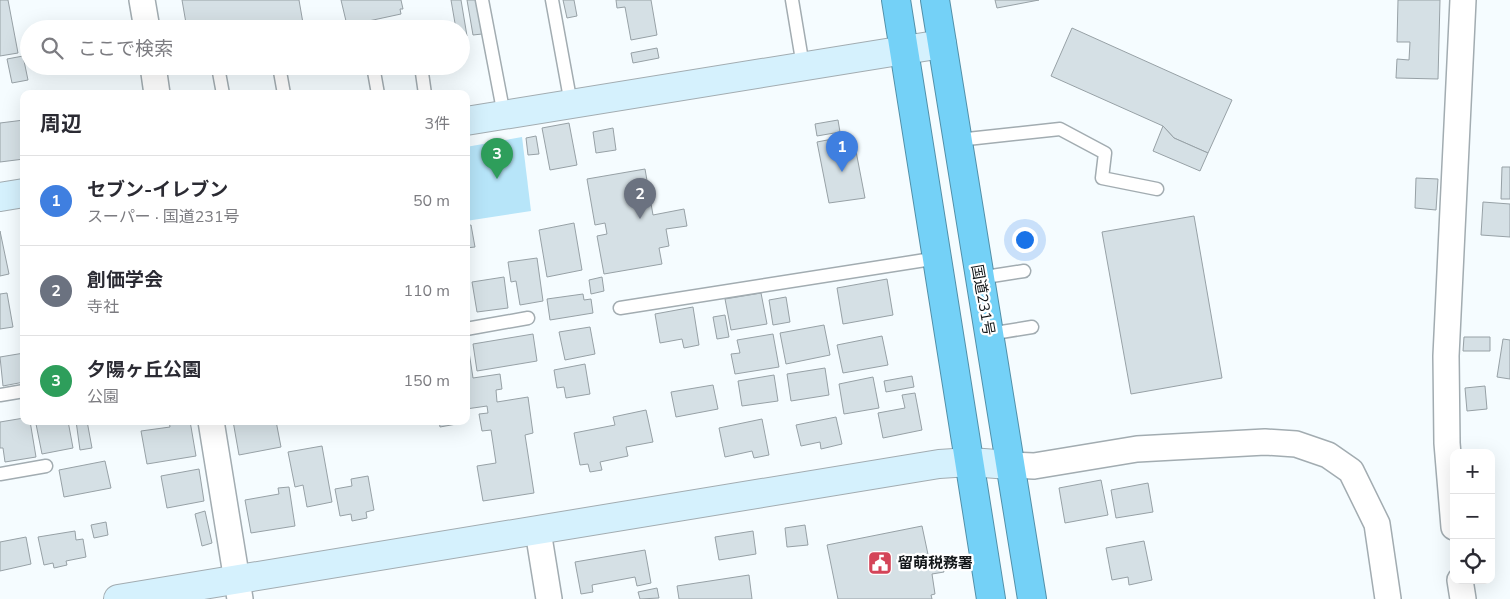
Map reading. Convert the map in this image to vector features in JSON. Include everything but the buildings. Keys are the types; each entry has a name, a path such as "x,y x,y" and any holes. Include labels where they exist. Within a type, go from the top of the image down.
{"highway":[{"path":"896,0 991,599"},
{"name":"国道231号","path":"935,0 1032,599"}],"street":[{"path":"142,0 145,20"},
{"path":"1451,494 1447,443 1446,356 1463,0"},
{"path":"470,120 942,44"},
{"path":"155,75 157,90"},
{"path":"0,197 20,194"},
{"path":"212,425 238,590"},
{"path":"118,599 238,590 538,531 939,464 970,462 1034,466 1137,449 1265,442 1296,444 1328,456 1351,471 1377,524 1388,599"},
{"path":"538,531 549,599"},
{"path":"1461,584 1463,599"}],"lane":[{"path":"482,0 504,115"},
{"path":"552,0 571,104"},
{"path":"792,0 803,66"},
{"path":"219,75 222,90"},
{"path":"281,75 283,90"},
{"path":"375,75 377,90"},
{"path":"422,75 424,90"},
{"path":"958,140 1060,130 1105,153 1102,178 1157,189"},
{"path":"620,308 938,258"},
{"path":"979,278 1024,271"},
{"path":"470,328 528,318"},
{"path":"989,334 1032,326"},
{"path":"0,395 20,392"},
{"path":"0,474 46,466"}],"shaded area":[{"path":"522,137 531,211 470,220 470,146"}],"place":[{"name":"セブン-イレブン","path":"842,172"},
{"name":"夕陽ヶ丘公園","path":"497,179"},
{"name":"創価学会","path":"640,219"},
{"name":"留萌税務署","path":"880,563"}]}
